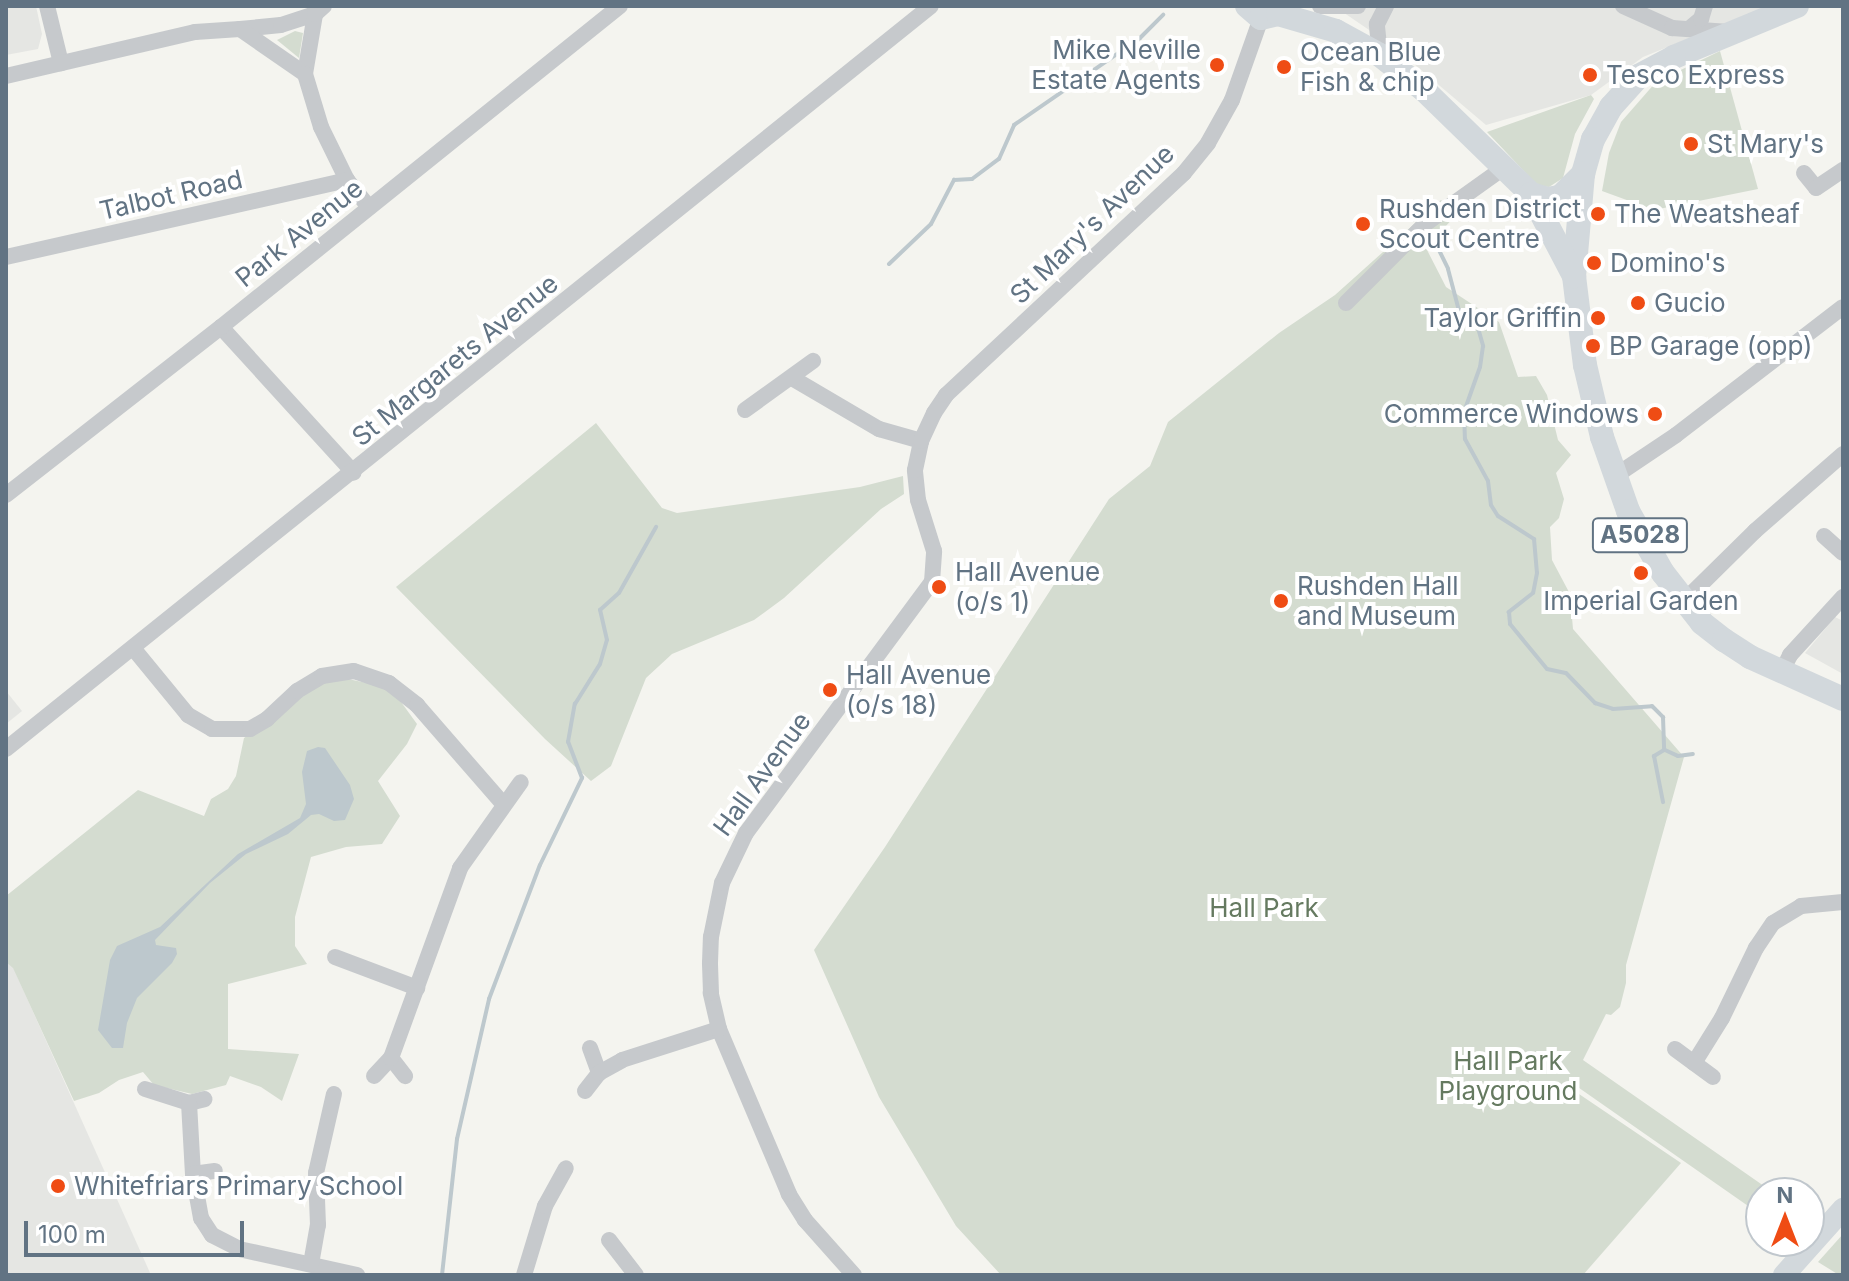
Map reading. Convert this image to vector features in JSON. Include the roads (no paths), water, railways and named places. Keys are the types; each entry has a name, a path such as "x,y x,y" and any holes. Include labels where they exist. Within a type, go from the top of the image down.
{"main road":[{"name":"A5028","path":"1797,6 1674,57 1639,76 1611,107 1593,139 1583,174 1574,276 1591,399 1615,476 1644,542 1683,602 1724,640 1843,699"},
{"name":"A5028","path":"1268,11 1336,31 1380,55 1424,90 1531,194 1551,225 1563,259 1574,276"},
{"path":"1531,194 1547,199 1560,197 1583,174"}],"street":[{"path":"47,6 61,63"},
{"name":"Park Avenue","path":"6,495 221,327 620,6"},
{"name":"St Margarets Avenue","path":"6,749 354,473 931,6"},
{"path":"1320,6 1358,6"},
{"path":"1380,55 1377,24 1386,6"},
{"path":"1623,6 1681,28 1735,32"},
{"path":"1681,28 1701,19 1705,6"},
{"path":"6,76 195,32 281,25 320,10"},
{"path":"320,10 305,74 321,127 347,180 369,207"},
{"name":"St Mary's Avenue","path":"921,441 946,395 1184,173 1208,143 1232,100 1268,11"},
{"path":"1674,57 1681,28"},
{"path":"240,29 305,74"},
{"path":"1346,303 1425,224 1505,167"},
{"path":"1804,173 1816,188 1843,170"},
{"name":"Talbot Road","path":"6,257 347,180"},
{"path":"1615,476 1676,435 1843,307"},
{"path":"221,327 354,473"},
{"path":"745,410 813,361"},
{"path":"792,378 879,429 921,441"},
{"name":"Hall Avenue","path":"854,1275 805,1220 789,1194 719,1029 711,993 711,937 722,883 733,856 932,582 934,551 916,490 915,470 921,441"},
{"path":"1683,602 1755,531 1843,454"},
{"path":"1824,536 1843,553"},
{"path":"1782,671 1790,655 1843,597"},
{"path":"133,648 188,715 212,729 250,729 267,719 297,691 322,676 354,671 389,683 417,705 503,804"},
{"path":"374,1076 391,1058 460,868 521,782"},
{"path":"1694,1063 1722,1018 1756,948 1773,923 1801,906 1843,902"},
{"path":"335,957 417,988"},
{"path":"585,1091 599,1073 622,1060 719,1029"},
{"path":"590,1048 599,1073"},
{"path":"1675,1049 1713,1077"},
{"path":"391,1058 405,1076"},
{"path":"145,1089 197,1101 193,1174 201,1218 212,1235 239,1249 357,1275"},
{"path":"311,1264 318,1225 316,1173 334,1094"},
{"path":"524,1275 545,1206 566,1168"},
{"path":"193,1174 215,1171"},
{"path":"1784,1275 1843,1209"},
{"path":"609,1240 636,1275"}],"waterway":[{"path":"889,264 931,224 954,180 972,179 999,159 1014,125 1140,38 1163,15"},
{"path":"1437,246 1448,269 1459,311 1478,328 1483,346 1480,367 1464,412 1465,439 1488,481 1491,505 1498,516 1534,539 1537,573 1533,593 1509,612 1510,624 1547,669 1566,673 1595,703 1613,709 1652,706 1663,717 1664,750 1654,756 1663,802"},
{"path":"442,1275 457,1139 489,999 540,865 582,778 568,742 575,704 600,664 607,640 600,610 619,593 656,527"},
{"path":"1665,750 1678,756 1693,754"}],"place":[{"name":"Mike Neville Estate Agents","path":"1217,65"},
{"name":"Ocean Blue Fish & chip","path":"1284,67"},
{"name":"Tesco Express","path":"1590,75"},
{"name":"St Mary's","path":"1691,144"},
{"name":"The Weatsheaf","path":"1598,214"},
{"name":"Rushden District Scout Centre","path":"1363,224"},
{"name":"Domino's","path":"1594,263"},
{"name":"Gucio","path":"1638,303"},
{"name":"Taylor Griffin","path":"1598,318"},
{"name":"BP Garage (opp)","path":"1593,346"},
{"name":"Commerce Windows","path":"1655,414"},
{"name":"Imperial Garden","path":"1641,573"},
{"name":"Hall Avenue (o/s 1)","path":"939,587"},
{"name":"Rushden Hall and Museum","path":"1281,601"},
{"name":"Hall Avenue (o/s 18)","path":"830,690"},
{"name":"Whitefriars Primary School","path":"58,1186"}],"park label":[{"name":"Hall Park","path":"1264,908"},
{"name":"Hall Park Playground","path":"1508,1076"}]}
